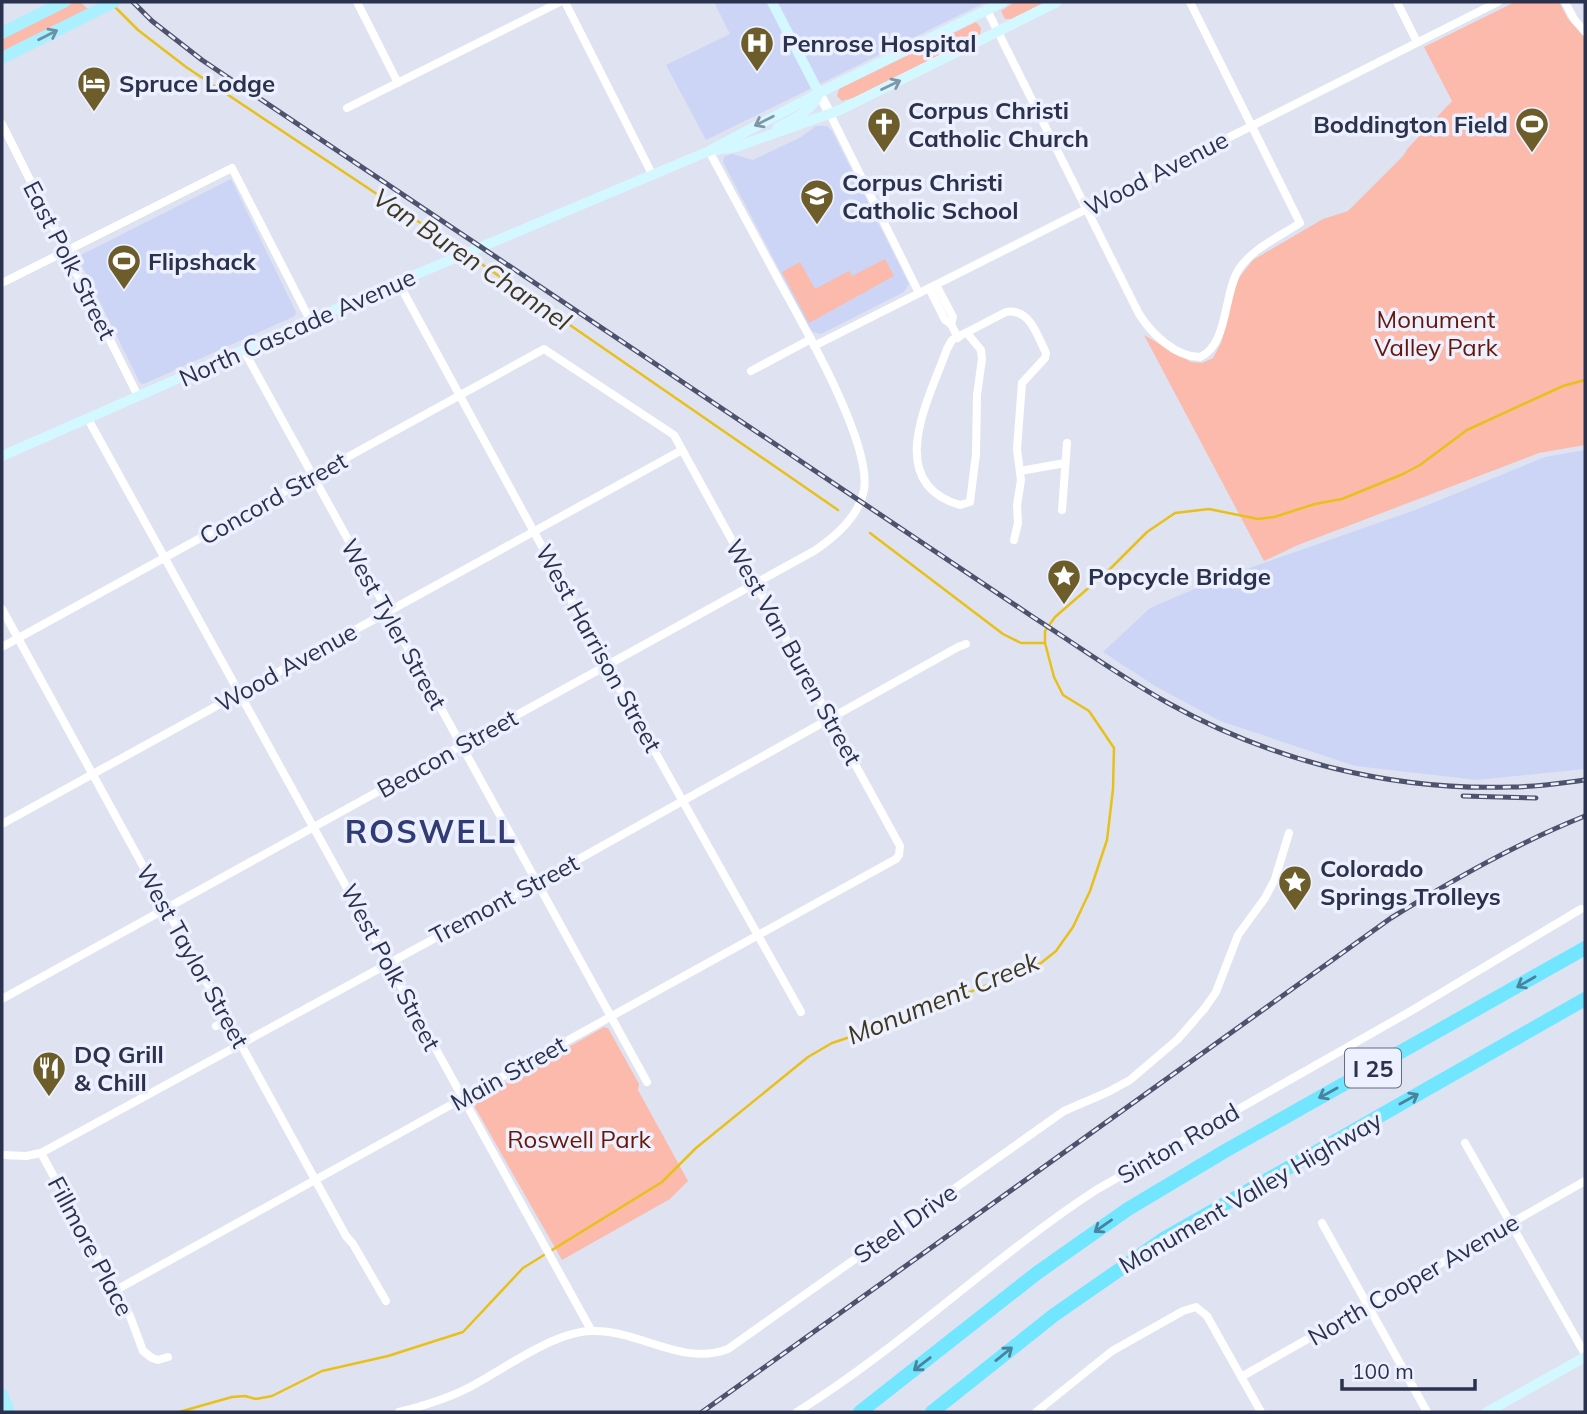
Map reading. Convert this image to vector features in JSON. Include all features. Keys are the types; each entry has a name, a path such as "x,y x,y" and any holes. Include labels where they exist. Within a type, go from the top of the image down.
{"highway":[{"name":"Monument Valley Highway","path":"860,1412 1037,1273 1128,1209 1225,1151 1585,948"},
{"name":"Monument Valley Highway","path":"932,1412 1054,1315 1165,1238 1582,1001"}],"main road":[{"path":"2,33 64,2"},
{"path":"2,58 114,2"},
{"path":"757,140 807,110 816,102 819,93 772,2"},
{"name":"North Cascade Avenue","path":"2,456 437,265 709,151 1003,2"},
{"name":"North Cascade Avenue","path":"709,151 736,147 830,114 1057,2"},
{"path":"1487,1412 1585,1355"},
{"path":"2,1394 9,1412"}],"street":[{"path":"357,2 398,83"},
{"path":"347,108 562,2 652,174"},
{"path":"987,10 1146,325 1163,341 1195,357 1206,354 1216,340 1232,283 1241,267 1255,252 1300,223 1189,2"},
{"path":"1397,2 1417,42"},
{"name":"Wood Avenue","path":"751,371 932,287 1498,2"},
{"path":"1565,2 1585,32"},
{"path":"819,93 919,293"},
{"name":"East Polk Street","path":"2,124 138,396"},
{"path":"709,151 813,343"},
{"path":"2,283 232,168 310,320"},
{"name":"West Harrison Street","path":"398,282 607,666 802,1012"},
{"path":"932,287 953,317 951,324 958,338"},
{"path":"967,332 981,350 982,368 977,395 976,454 970,502 960,505 953,503 931,488 921,474 915,454 917,432 952,340 958,338 967,332 1006,312 1019,312 1027,318 1046,353 1045,358 1022,383 1017,449 1020,471 1018,523 1014,540"},
{"name":"Beacon Street","path":"2,999 814,551 835,535 856,509 864,492 865,481 848,418 813,343"},
{"name":"West Tyler Street","path":"243,349 647,1082"},
{"name":"Concord Street","path":"2,646 544,349"},
{"name":"West Van Buren Street","path":"544,349 674,436 900,846 899,855"},
{"name":"West Polk Street","path":"88,419 591,1331"},
{"path":"1062,510 1067,443"},
{"name":"Wood Avenue","path":"2,824 682,450"},
{"path":"1020,471 1065,463"},
{"name":"West Taylor Street","path":"2,609 314,1179 386,1301"},
{"name":"Tremont Street","path":"41,1153 536,883 958,646 966,644"},
{"name":"Steel Drive","path":"398,1412 450,1396 543,1346 561,1338 591,1331 617,1334 692,1354 710,1354 728,1349 1064,1111 1130,1080 1178,1039 1216,992 1238,935 1265,898 1275,879 1289,833"},
{"name":"Main Street","path":"116,1290 758,936 899,855"},
{"name":"Sinton Road","path":"797,1412 860,1371 1085,1197 1411,1012 1581,909"},
{"path":"216,1026 227,1020"},
{"path":"1465,1143 1585,1355"},
{"name":"Fillmore Place","path":"2,1155 26,1156 41,1153 116,1290 144,1351 158,1360 167,1357"},
{"name":"North Cooper Avenue","path":"1241,1377 1585,1181"},
{"path":"1322,1223 1427,1412"},
{"path":"1036,1412 1121,1345 1189,1307 1196,1307 1207,1316 1260,1412"}],"shaded area":[{"name":"Penrose Hospital","path":"714,2 986,2 706,140 666,65 730,34"},
{"name":"Corpus Christi Catholic School","path":"816,126 827,126 832,131 909,284 904,292 821,334 813,332 809,327 723,162 724,157 732,154 753,160 801,137"},
{"path":"231,179 296,312 295,316 144,384 140,383 79,260 81,255"},
{"path":"1585,450 1585,769 1477,780 1355,766 1220,721 1155,686 1103,652 1150,608 1218,579 1418,509 1545,457"}],"green space":[{"path":"75,2 80,2 88,9 2,52 2,39"},
{"path":"1015,2 1045,2 1011,19 1005,19 1001,11"},
{"name":"Monument Valley Park","path":"1515,2 1559,2 1568,19 1585,37 1585,445 1539,453 1298,545 1264,561 1144,335 1191,362 1202,363 1213,358 1221,343 1237,280 1253,260 1323,219 1348,211 1403,156 1452,101 1424,47"},
{"path":"976,22 981,28 980,35 856,97 842,101 837,96 839,89"},
{"path":"885,259 894,276 809,323 782,272 800,262 815,289 849,271 852,276"},
{"name":"Roswell Park","path":"604,1027 608,1028 639,1084 638,1090 688,1181 670,1199 562,1260 472,1102"}],"waterway":[{"name":"Van Buren Channel","path":"115,7 138,30 186,67 461,250"},
{"name":"Van Buren Channel","path":"470,256 838,510"},
{"name":"Monument Creek","path":"179,1412 232,1397 256,1399 272,1396 322,1371 388,1356 463,1332 523,1268 662,1182 696,1148 808,1057 832,1043 901,1020 1041,963 1056,951 1073,927 1090,891 1107,840 1113,789 1114,748 1089,711 1063,695 1054,677 1045,643 1045,631 1055,617 1108,571 1147,532 1175,513 1209,509 1258,519 1342,499 1420,465 1467,430 1563,386 1585,380"},
{"name":"Van Buren Channel","path":"870,533 1003,634 1021,643 1044,643"}],"railway":[{"path":"133,2 152,21 202,60 1033,617 1168,703 1249,741 1291,756 1378,777 1466,787 1530,786 1585,780"},
{"path":"1463,796 1536,798"},
{"path":"702,1412 1391,918 1486,863 1585,816"}],"place":[{"name":"Penrose Hospital","path":"757,73"},
{"name":"Spruce Lodge","path":"94,113"},
{"name":"Corpus Christi Catholic Church","path":"884,154"},
{"name":"Boddington Field","path":"1532,154"},
{"name":"Corpus Christi Catholic School","path":"817,226"},
{"name":"Flipshack","path":"124,291"},
{"name":"Popcycle Bridge","path":"1064,606"},
{"name":"Colorado Springs Trolleys","path":"1295,912"},
{"name":"DQ Grill & Chill","path":"49,1098"}],"district":[{"name":"ROSWELL","path":"431,831"}]}
